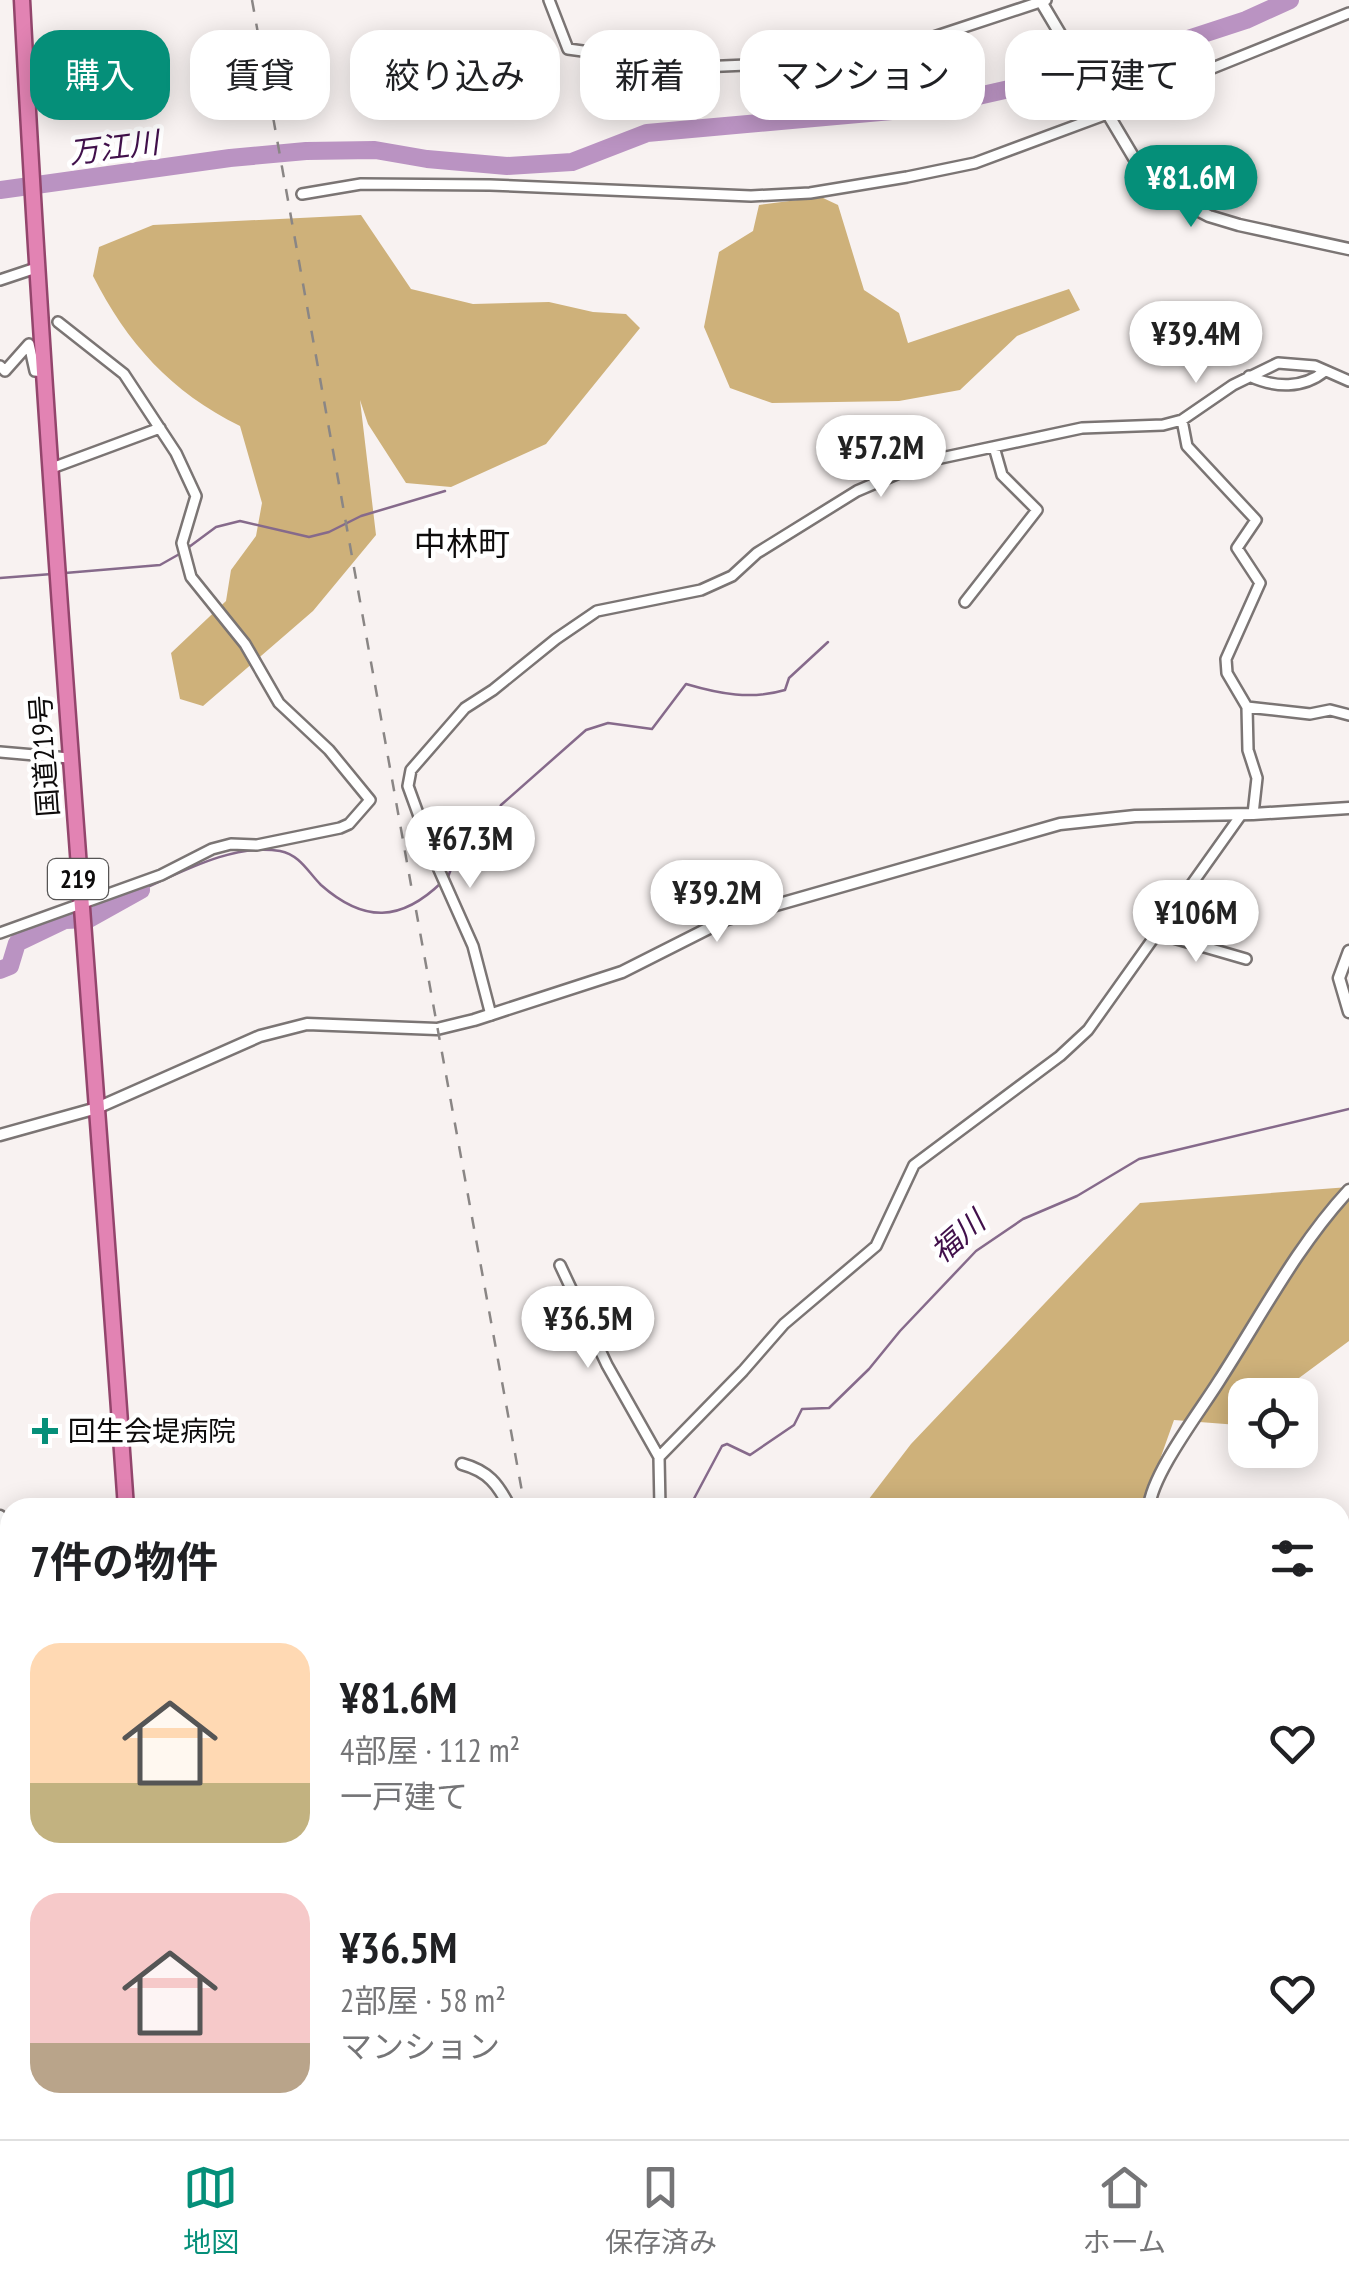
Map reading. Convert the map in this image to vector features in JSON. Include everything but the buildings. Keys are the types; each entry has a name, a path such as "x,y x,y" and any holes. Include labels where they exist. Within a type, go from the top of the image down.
{"highway":[{"name":"国道219号","path":"22,0 69,758 125,1498"}],"street":[{"path":"549,0 568,49 700,67 864,60 1042,2 1058,30"},
{"path":"1215,67 1349,13"},
{"path":"302,194 361,184 490,184 751,196 810,193 976,163 1084,120"},
{"path":"1111,120 1134,158 1178,200 1239,226 1349,249"},
{"path":"0,280 36,268"},
{"path":"0,933 161,875 212,849 340,828 349,824 370,800 329,750 279,704 245,644 191,578 182,543 196,496 176,454 124,374 58,322"},
{"path":"0,366 5,371 29,344 35,371 44,372"},
{"path":"491,1015 473,946 408,786 411,770 466,708 596,611 702,590 732,576 757,553 882,478 926,461 1082,428 1149,426 1182,420 1249,376 1278,363 1316,366 1349,381"},
{"path":"1249,376 1294,385 1309,384 1325,371"},
{"path":"659,1457 784,1324 876,1246 914,1165 1060,1056 1088,1030 1247,815 1257,778 1248,750 1247,707 1227,673 1226,659 1260,583 1237,548 1256,520 1195,457 1184,435 1182,420"},
{"path":"52,468 160,428"},
{"path":"964,602 1037,510 1002,475 994,447"},
{"path":"1247,707 1310,714 1330,710 1349,715"},
{"path":"0,752 69,758"},
{"path":"0,1135 97,1108 288,1027 322,1023 437,1029 491,1015 622,972 727,919 1045,828 1135,816 1247,815 1349,808"},
{"path":"1156,934 1246,959"},
{"path":"1349,952 1340,967 1339,978 1349,1012"},
{"path":"1151,1498 1175,1450 1305,1243 1349,1190"},
{"path":"560,1265 607,1365 659,1457 660,1498"},
{"path":"462,1464 478,1468 498,1485 505,1498"}],"shaded area":[{"path":"821,197 838,205 864,290 899,313 908,343 1069,289 1080,310 1017,336 960,390 899,401 772,403 730,388 704,327 719,252 753,231 759,205"},
{"path":"361,215 411,289 473,304 549,302 593,312 626,314 640,328 546,444 451,487 406,483 368,424 360,400 376,535 313,611 203,706 180,699 171,653 226,601 231,570 256,536 262,503 240,426 193,398 136,344 93,276 99,247 153,225"},
{"path":"1349,1187 1349,1341 1299,1378 1228,1378 1228,1424 1174,1420 1146,1498 870,1498 911,1444 1140,1203"}],"waterway":[{"name":"万江川","path":"0,190 306,151 375,150 507,166 572,162 647,133 925,108 1093,70 1246,20 1290,0"},
{"path":"189,547 216,527 240,521 309,537 361,516 445,491"},
{"path":"65,573 160,565 183,552"},
{"path":"0,578 52,574"},
{"path":"448,877 460,851 495,821 501,805 586,730 608,723 652,729 686,684 736,694 785,690 789,678 828,642"},
{"path":"141,890 226,855 262,850 293,856 337,897 367,911 397,911 412,905 442,882"},
{"path":"0,970 10,966 17,943 65,920 89,919 141,890"},
{"name":"福川","path":"694,1498 722,1446 727,1444 750,1455 794,1425 802,1409 829,1408 976,1251 1023,1219 1077,1196 1139,1159 1349,1109"}],"railway":[{"path":"252,0 413,896"},
{"path":"416,910 523,1498"}],"place":[{"name":"回生会堤病院","path":"45,1431"}],"district":[{"name":"中林町","path":"462,544"}]}
